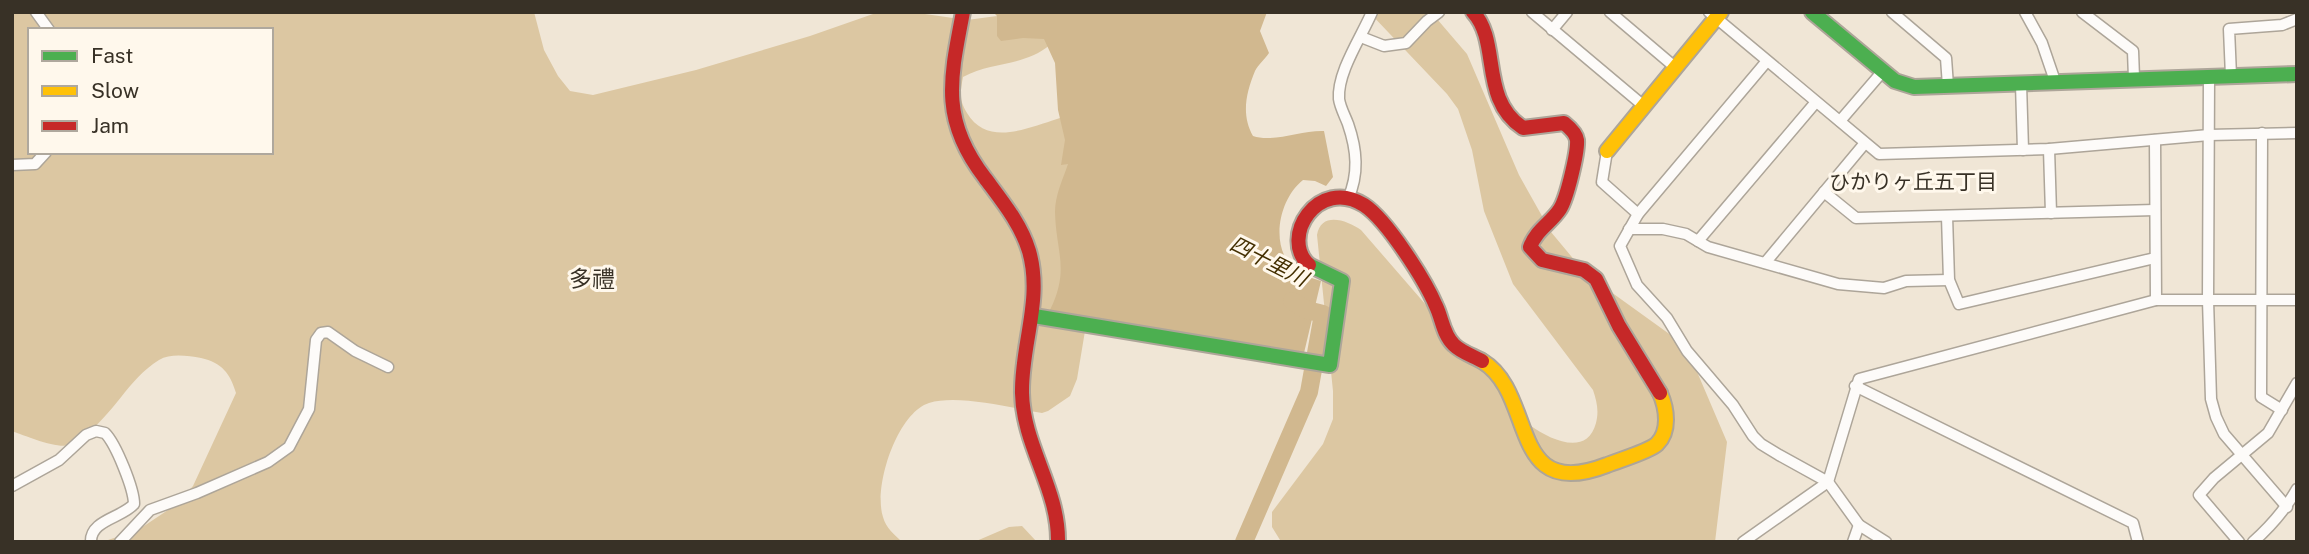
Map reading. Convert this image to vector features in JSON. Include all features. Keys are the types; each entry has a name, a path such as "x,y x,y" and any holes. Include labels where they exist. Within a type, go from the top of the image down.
{"street":[{"path":"36,12 48,28"},
{"path":"963,12 951,82 954,116 968,156 1005,205 1022,234 1034,277 1034,316 1023,374 1024,415 1051,491 1058,542"},
{"path":"1348,199 1355,182 1356,164 1351,135 1339,99 1350,57 1372,12"},
{"path":"1361,37 1384,46 1406,43 1439,12"},
{"path":"1034,316 1331,365 1342,281 1305,262 1299,248 1299,237 1304,216 1318,202 1327,198 1348,199 1367,208 1389,232 1434,301 1444,329 1455,345 1489,364 1499,374 1511,396 1526,440 1544,466 1567,475 1588,471 1647,449 1663,438 1666,416 1658,386 1619,328 1599,282 1581,269 1544,262 1532,252 1530,247 1535,234 1557,213 1565,200 1577,139 1564,123 1530,129 1522,128 1516,123 1509,114 1494,80 1485,34 1480,19 1473,12"},
{"path":"1532,12 1644,107"},
{"path":"1552,30 1567,12"},
{"path":"1610,12 1676,68"},
{"path":"1892,12 1946,58 1948,86"},
{"path":"2025,12 2042,43 2055,81"},
{"path":"2082,12 2133,51 2134,78"},
{"path":"1813,13 1904,85 2021,84 2297,74"},
{"path":"1639,214 1602,183 1607,151 1676,68 1716,14 1767,61 1879,155 2049,149 2209,135 2297,133"},
{"path":"2231,76 2229,29 2282,25 2297,19"},
{"path":"1767,61 1639,214 1620,246 1632,276 1667,318 1687,351 1733,405 1753,436 1770,450 1828,482 1858,525 1886,542"},
{"path":"1840,121 1883,71"},
{"path":"2209,77 2208,300 2211,399 2224,434 2287,507"},
{"path":"2021,84 2023,150"},
{"path":"1698,242 1816,102"},
{"path":"2262,133 2261,397 2282,410"},
{"path":"2155,140 2156,300"},
{"path":"1765,263 1865,143"},
{"path":"2049,149 2051,213"},
{"path":"12,165 35,164 44,154"},
{"path":"1824,192 1856,218 2155,210"},
{"path":"1947,216 1949,279 1959,304 2155,258"},
{"path":"1629,229 1663,229 1686,234 1708,247 1838,284 1884,288 1906,281 1949,279"},
{"path":"1743,542 1828,482 1858,379 2156,300 2297,300"},
{"path":"120,542 150,510 268,462 289,447 309,409 316,340 321,333 328,332 355,351 388,368"},
{"path":"2239,542 2199,495 2214,478 2268,433 2297,383"},
{"path":"1855,386 2133,523 2138,542"},
{"path":"12,486 59,460 86,435 96,431 105,433 116,449 133,494 134,504 126,512 95,529 91,542"},
{"path":"2253,542 2287,507 2297,489"},
{"path":"1853,542 1858,525"}],"shaded area":[{"path":"12,12 534,12 544,50 558,76 570,91 593,95 696,70 873,14 911,12 967,20 1030,15 1050,45 1029,57 985,68 963,77 961,100 975,123 985,130 1009,132 1034,127 1109,101 1091,295 1077,379 1070,396 1042,413 955,400 929,403 917,410 907,421 890,452 881,488 884,521 902,542 102,542 138,530 177,504 193,486 236,393 224,370 208,360 196,357 174,356 159,360 138,377 94,428 70,445 49,444 12,431"},
{"path":"1369,12 1431,12 1467,54 1519,175 1551,232 1586,274 1686,346 1727,442 1715,542 1280,540 1272,527 1272,512 1323,444 1333,419 1333,391 1317,235 1319,227 1329,220 1349,223 1361,230 1531,426 1558,440 1577,443 1585,440 1591,433 1597,419 1593,390 1513,284 1484,211 1472,150 1458,109"},
{"path":"1022,526 1037,542 974,542 1009,527"}],"water":[{"path":"993,12 1267,12 1260,31 1269,53 1255,71 1249,87 1246,112 1249,128 1253,136 1261,138 1324,131 1333,177 1326,186 1303,180 1288,198 1280,221 1281,245 1291,266 1321,281 1304,353 1050,310 1061,272 1055,206 1068,164 1061,165 1065,140 1058,110 1055,63 1044,39 1001,41 997,36 997,16"}],"waterway":[{"name":"四十里川","path":"1244,542 1309,392 1323,314 1307,310 1292,301"}],"traffic: fast":[{"path":"1812,12 1895,81 1914,87 2297,74"},
{"path":"1034,316 1330,365 1342,281 1309,265"}],"traffic: slow":[{"path":"1607,151 1721,12"},
{"path":"1482,361 1499,377 1511,397 1538,458 1553,470 1575,473 1607,465 1653,447 1661,439 1666,426 1660,393"}],"traffic: jam":[{"path":"963,12 952,79 955,118 971,157 1016,222 1029,251 1034,287 1022,393 1028,431 1053,504 1058,542"},
{"path":"1473,12 1481,24 1495,86 1509,116 1523,128 1564,123 1577,140 1574,164 1563,203 1530,247 1542,260 1584,270 1596,279 1619,326 1660,393"},
{"path":"1309,265 1301,253 1298,240 1308,214 1318,204 1332,198 1347,198 1364,205 1383,223 1414,267 1431,295 1450,341 1460,350 1482,361"}],"district":[{"name":"ひかりヶ丘五丁目","path":"1913,181"},
{"name":"多禮","path":"592,278"}]}
